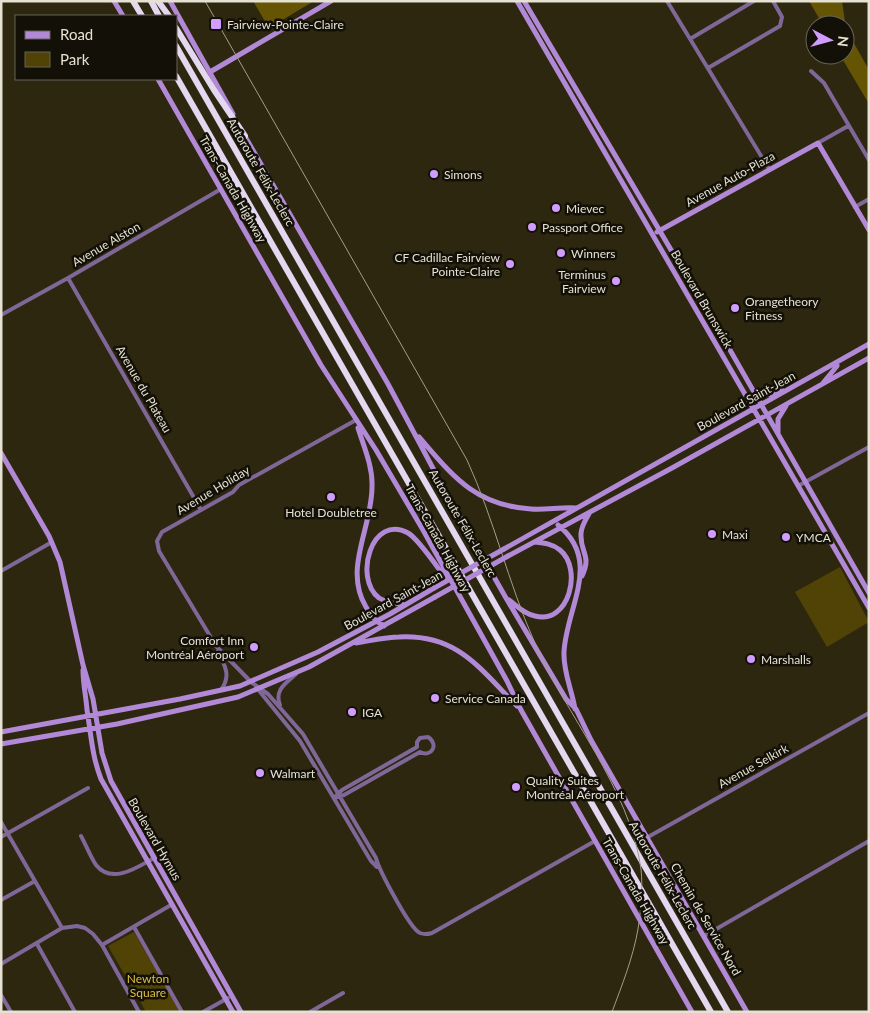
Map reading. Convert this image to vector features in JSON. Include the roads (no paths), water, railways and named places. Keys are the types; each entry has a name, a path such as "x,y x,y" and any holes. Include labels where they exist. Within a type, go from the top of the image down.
{"highway":[{"path":"133,1 141,15"},
{"path":"151,1 158,15"},
{"path":"158,1 168,15"},
{"path":"178,31 245,136"},
{"name":"Autoroute Félix-Leclerc","path":"178,50 728,1012"},
{"name":"Autoroute Félix-Leclerc","path":"178,79 711,1012"}],"main road":[{"path":"114,1 122,15"},
{"path":"170,1 178,15"},
{"path":"210,72 331,1"},
{"name":"Boulevard Brunswick","path":"517,1 869,608"},
{"name":"Boulevard Brunswick","path":"524,1 761,404 869,593"},
{"path":"178,15 245,136 388,384 444,489 506,598 566,699 576,709"},
{"name":"Trans-Canada Highway","path":"159,80 322,365 404,497 507,681 521,710 692,1012"},
{"path":"818,143 869,230"},
{"name":"Avenue Auto-Plaza","path":"652,234 818,143"},
{"name":"Boulevard Saint-Jean","path":"1,732 219,691 251,682 318,652 375,622 869,344"},
{"name":"Boulevard Saint-Jean","path":"1,744 207,705 260,689 296,674 869,358"},
{"path":"821,385 837,367 837,362"},
{"path":"751,387 760,394 767,395 795,385"},
{"path":"778,435 778,419 788,404"},
{"path":"356,420 368,456 372,484 371,502 358,564 357,584 362,600 375,622 384,626"},
{"path":"414,431 454,477 472,491 487,499 520,508 577,508"},
{"name":"Boulevard Hymus","path":"1,453 52,542 62,568 83,665 91,688 104,760 111,781 241,1012"},
{"path":"590,512 581,531 587,563 580,579 564,650 564,666 576,709 648,837"},
{"path":"553,522 571,538 576,547 580,564 580,579"},
{"path":"405,605 388,602 379,598 372,590 369,582 367,568 370,551 377,538 386,532 401,531 414,537 454,588"},
{"path":"506,598 528,614 542,617 556,613 566,601 571,582 567,559 555,546 534,542"},
{"path":"353,643 404,636 448,645 474,660 521,710"},
{"name":"Boulevard Hymus","path":"83,665 89,728 101,779 233,1012"},
{"name":"Chemin de Service Nord","path":"648,837 747,1012"},
{"path":"198,952 205,948"}],"street":[{"path":"667,1 769,169"},
{"path":"690,39 754,1"},
{"path":"708,68 780,26 782,18 773,1"},
{"path":"811,71 824,83 869,160"},
{"path":"818,143 848,126"},
{"name":"Avenue Alston","path":"1,315 221,189"},
{"path":"855,207 869,199"},
{"name":"Avenue du Plateau","path":"68,278 201,510"},
{"name":"Avenue Holiday","path":"356,420 244,482 234,491 162,532 158,536 156,543 197,617 216,646 251,682 281,707 308,740 376,858 378,867"},
{"path":"798,486 869,447"},
{"path":"1,571 52,542"},
{"path":"216,646 228,673 226,682 219,691"},
{"path":"281,707 278,697 279,691 296,674"},
{"name":"Avenue Holiday","path":"260,689 300,740 371,861 378,867 418,932 425,934 432,932 595,841"},
{"name":"Avenue Selkirk","path":"648,837 869,713"},
{"path":"334,798 340,795 420,752 430,753 434,748 433,741 423,737 418,741 417,747 340,795"},
{"path":"1,837 88,788"},
{"path":"1,822 62,928"},
{"path":"80,836 96,864 107,872 121,874 154,858"},
{"path":"704,936 869,842"},
{"path":"1,900 35,881"},
{"path":"102,945 172,906"},
{"path":"1,964 62,928 77,926 85,928 94,934 102,945 139,1012"},
{"path":"134,927 182,1012"},
{"path":"37,944 75,1012"},
{"path":"310,1012 343,993"},
{"path":"1,995 11,1012"},
{"path":"203,1012 232,996"}],"tram line":[{"path":"205,1 467,460 477,482 516,596 534,641 547,669 611,781 624,810 635,839 642,884 638,929 627,971 612,1012"}],"place":[{"name":"Fairview-Pointe-Claire","path":"216,24"},
{"name":"Simons","path":"434,174"},
{"name":"Mievec","path":"556,208"},
{"name":"Passport Office","path":"532,227"},
{"name":"Winners","path":"561,253"},
{"name":"CF Cadillac Fairview Pointe-Claire","path":"510,264"},
{"name":"Terminus Fairview","path":"616,281"},
{"name":"Orangetheory Fitness","path":"735,308"},
{"name":"Hotel Doubletree","path":"331,497"},
{"name":"Maxi","path":"712,534"},
{"name":"YMCA","path":"786,537"},
{"name":"Comfort Inn Montréal Aéroport","path":"254,647"},
{"name":"Marshalls","path":"751,659"},
{"name":"Service Canada","path":"435,698"},
{"name":"IGA","path":"352,712"},
{"name":"Walmart","path":"260,773"},
{"name":"Quality Suites Montréal Aéroport","path":"516,787"}],"park label":[{"name":"Newton Square","path":"148,985"}]}
